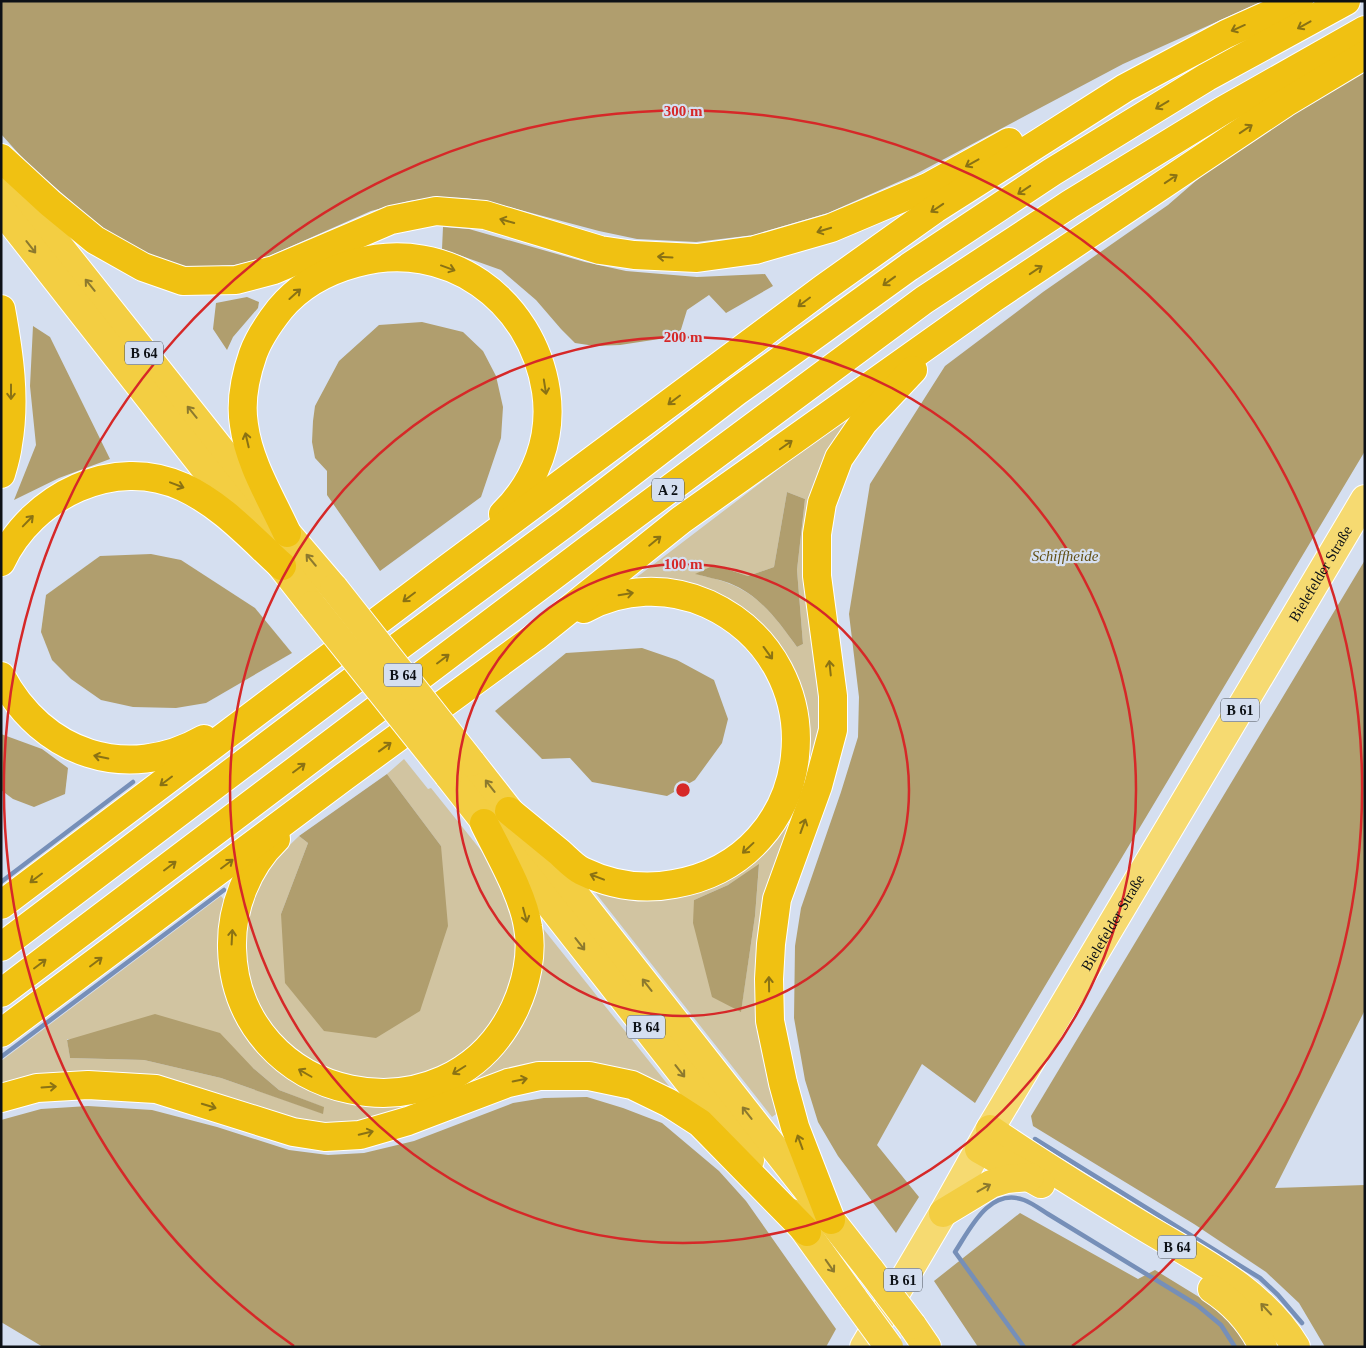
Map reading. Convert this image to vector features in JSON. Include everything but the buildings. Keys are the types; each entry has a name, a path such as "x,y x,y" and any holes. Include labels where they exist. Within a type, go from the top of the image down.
{"highway":[{"path":"1,904 824,288 935,209 1125,88 1226,34 1299,1"},
{"name":"A 2","path":"1,948 379,661 567,522 736,392 909,267 1052,172 1199,82 1346,1"},
{"name":"A 2","path":"1,993 590,548 924,300 1070,204 1222,111 1365,30"},
{"path":"1,1033 345,776 535,637 681,520 995,297 1284,104 1365,54"},
{"path":"1,158 50,203 96,240 143,267 183,281 236,280 274,270 391,220 436,211 485,215 600,250 634,255 697,258 754,250 832,228 928,187 1067,110 1125,88"},
{"name":"B 64","path":"1,173 287,533 334,588 871,1271 928,1347"},
{"name":"B 64","path":"1,209 807,1232 889,1347"},
{"path":"287,533 253,462 243,423 242,404 244,386 249,365 263,332 286,302 300,289 331,270 387,257 405,257 429,262 464,274 496,296 520,322 539,360 547,400 546,439 541,456 526,487 516,501 448,568"},
{"path":"831,1220 795,1128 783,1083 770,1021 769,979 771,944 777,900 818,786 833,730 833,696 817,576 817,534 822,503 839,458 863,423 922,360 995,297"},
{"path":"1,309 9,350 11,391 9,443 1,474"},
{"path":"1,562 16,535 28,521 56,498 72,489 98,480 144,477 176,484 204,498 219,509 282,566"},
{"path":"509,811 580,870 596,877 613,882 648,887 683,883 700,878 724,866 745,851 758,838 779,810 789,785 795,760 797,742 794,715 788,688 780,672 771,656 754,636 733,618 718,609 701,601 666,592 630,593 612,596 586,608 535,637"},
{"path":"1,676 19,706 45,731 76,750 111,759 148,760 188,748 261,710"},
{"path":"345,776 273,842 251,872 237,905 232,940 234,975 239,992 250,1016 265,1038 290,1063 321,1081 338,1087 364,1092 392,1093 410,1090 445,1079 476,1059 489,1046 511,1017 519,1000 528,964 528,928 521,901 484,823"},
{"path":"1,1098 37,1088 88,1085 156,1089 293,1132 326,1137 360,1135 408,1121 508,1083 539,1076 589,1076 632,1085 669,1102 700,1123 807,1232"},
{"path":"984,1139 1030,1177 1224,1296 1240,1310 1263,1347"},
{"name":"B 64","path":"984,1139 1042,1165 1231,1280 1261,1304 1286,1331 1296,1347"},
{"name":"B 61","path":"943,1213 991,1184 1008,1179 1030,1177"}],"main road":[{"name":"Bielefelder Straße","path":"864,1347 984,1139 1365,499"}],"shaded area":[{"path":"864,404 815,497 826,697 808,782 782,847 779,1112 772,1117 594,891 610,894 767,846 796,677 773,639 751,618 640,581 637,577","holes":["787,492 805,499 797,570 803,644 797,647 776,619 751,595 726,582 696,574 714,565 748,576 774,567","759,865 755,916 741,1011 694,900 728,885"]},
{"path":"404,759 428,789 431,788 492,864 512,912 518,949 512,980 499,1012 479,1039 440,1068 409,1078 374,1082 323,1069 273,1031 249,987 244,924 264,870 299,836 308,843 281,914 441,846 387,774"},
{"path":"221,896 225,901 220,942 305,1084 468,1077 541,926 669,1086 665,1089 588,1068 358,1122 327,1124 295,1120 227,1099 1,1088 1,1061","holes":["67,1039 253,1068 279,1090 323,1107 322,1113 221,1078 144,1060 70,1058"]}],"green space":[{"path":"1,1 1263,1 1123,64 914,175 828,213 754,235 696,242 637,239 599,231 487,201 436,197 409,201 371,211 267,257 235,265 187,268 149,256 102,228 28,164 1,134"},
{"name":"Schiffheide","path":"1365,68 1365,451 975,1103 922,1064 877,1145 919,1197 896,1233 838,1156 818,1122 805,1080 794,1018 795,946 801,908 858,737 859,697 849,614 870,484 945,366 1043,292 1168,205 1213,166"},
{"path":"443,227 469,229 585,262 626,271 697,277 765,274 773,286 726,313 709,295 687,310 679,336 620,345 595,346 575,343 536,300 501,270 442,249"},
{"path":"247,297 259,302 258,308 233,337 227,350 213,329 216,303"},
{"path":"422,322 463,332 483,351 496,376 503,407 501,438 481,497 380,571 327,495 327,471 315,458 312,442 315,406 339,361 379,325"},
{"path":"33,326 50,337 110,459 59,478 14,500 36,445 30,386"},
{"path":"787,492 805,499 797,570 803,644 797,647 775,618 750,594 729,583 695,574 714,565 748,576 774,567"},
{"path":"151,554 181,560 255,608 292,653 206,703 176,708 133,707 101,700 71,679 52,660 41,632 46,595 100,556"},
{"path":"1365,560 1365,1010 1275,1188 1365,1185 1365,1347 1325,1347 1299,1303 1266,1272 1194,1224 1033,1126 1031,1116"},
{"path":"642,648 677,660 714,680 728,719 722,743 695,780 667,796 592,782 570,758 542,759 495,711 566,653"},
{"path":"1,734 42,749 68,768 65,794 34,807 13,799 1,790"},
{"path":"387,774 441,846 448,926 420,1011 376,1038 324,1031 285,983 281,914 308,843 299,836"},
{"path":"759,864 755,916 741,1012 712,997 693,923 694,900 728,885"},
{"path":"155,1014 220,1033 253,1068 279,1090 324,1107 323,1114 221,1078 144,1060 70,1058 67,1040"},
{"path":"587,1097 662,1123 719,1171 746,1201 836,1329 826,1347 43,1347 1,1322 1,1120 41,1109 88,1106 152,1110 217,1127 289,1150 328,1155 364,1153 414,1141 513,1103 544,1098"},
{"path":"1020,1213 1138,1279 1155,1270 1217,1308 1231,1320 1250,1347 978,1347 934,1281"}],"waterway":[{"path":"1,882 133,782"},
{"path":"1,1057 224,890"},
{"path":"1035,1139 1260,1278 1278,1295 1302,1323"},
{"path":"1024,1347 955,1252 982,1212 1001,1199 1012,1198 1033,1204 1197,1305 1221,1325 1235,1347"}]}
